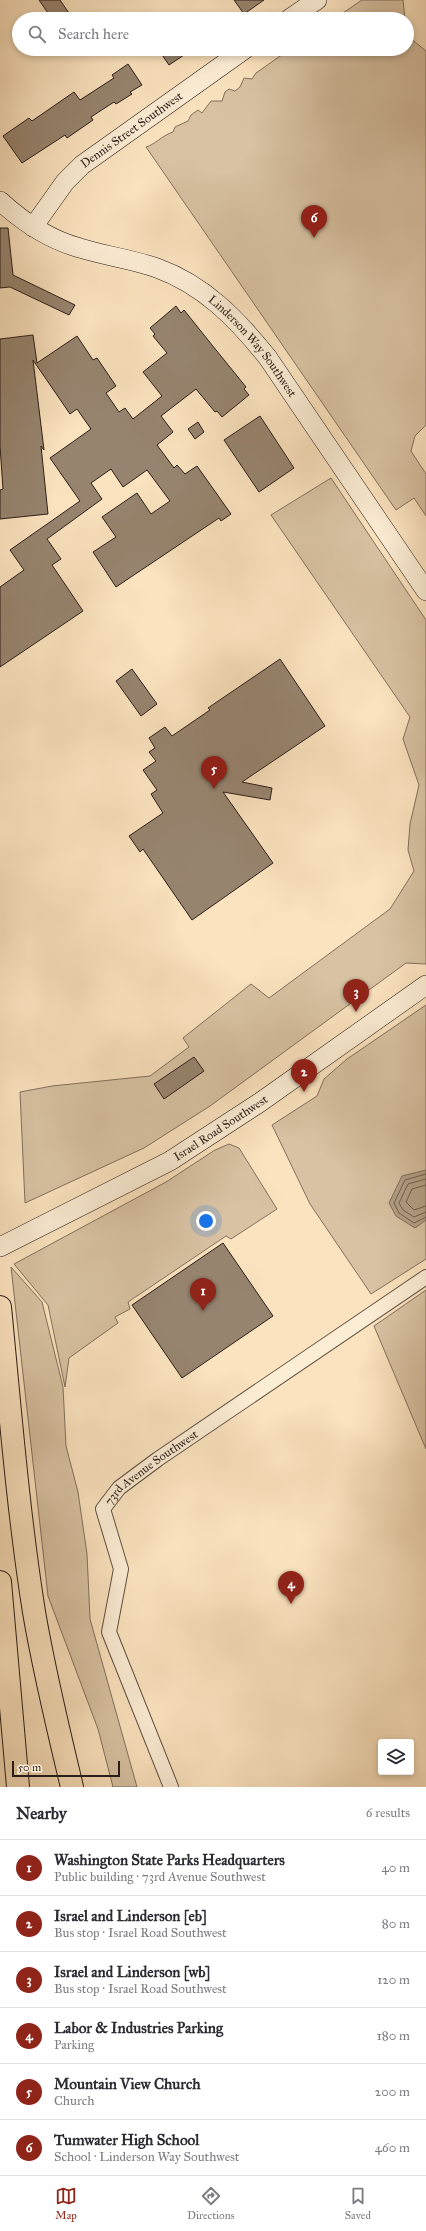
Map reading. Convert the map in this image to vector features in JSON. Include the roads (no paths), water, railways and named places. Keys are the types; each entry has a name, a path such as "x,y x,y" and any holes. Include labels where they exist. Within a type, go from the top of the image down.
{"highway":[{"path":"0,1307 17,1487 34,1612 50,1700 72,1787"},
{"path":"0,1582 18,1787"}],"street":[{"path":"299,12 316,0"},
{"name":"Dennis Street Southwest","path":"33,227 65,182 82,165 235,56"},
{"name":"Linderson Way Southwest","path":"0,201 33,227 80,248 155,267 183,280 225,309 247,332 268,358 426,591"},
{"name":"Israel Road Southwest","path":"0,1247 170,1161 259,1103 426,985"},
{"name":"73rd Avenue Southwest","path":"171,1787 109,1632 121,1569 103,1509 119,1488 158,1459 426,1278"}],"water":[{"path":"426,1170 426,1220 415,1228 396,1216 389,1203 402,1176"}],"place":[{"name":"Tumwater High School","path":"314,238"},
{"name":"Mountain View Church","path":"214,789"},
{"name":"Israel and Linderson [wb]","path":"356,1012"},
{"name":"Israel and Linderson [eb]","path":"304,1092"},
{"name":"Washington State Parks Headquarters","path":"203,1311"},
{"name":"Labor & Industries Parking","path":"291,1604"}]}
